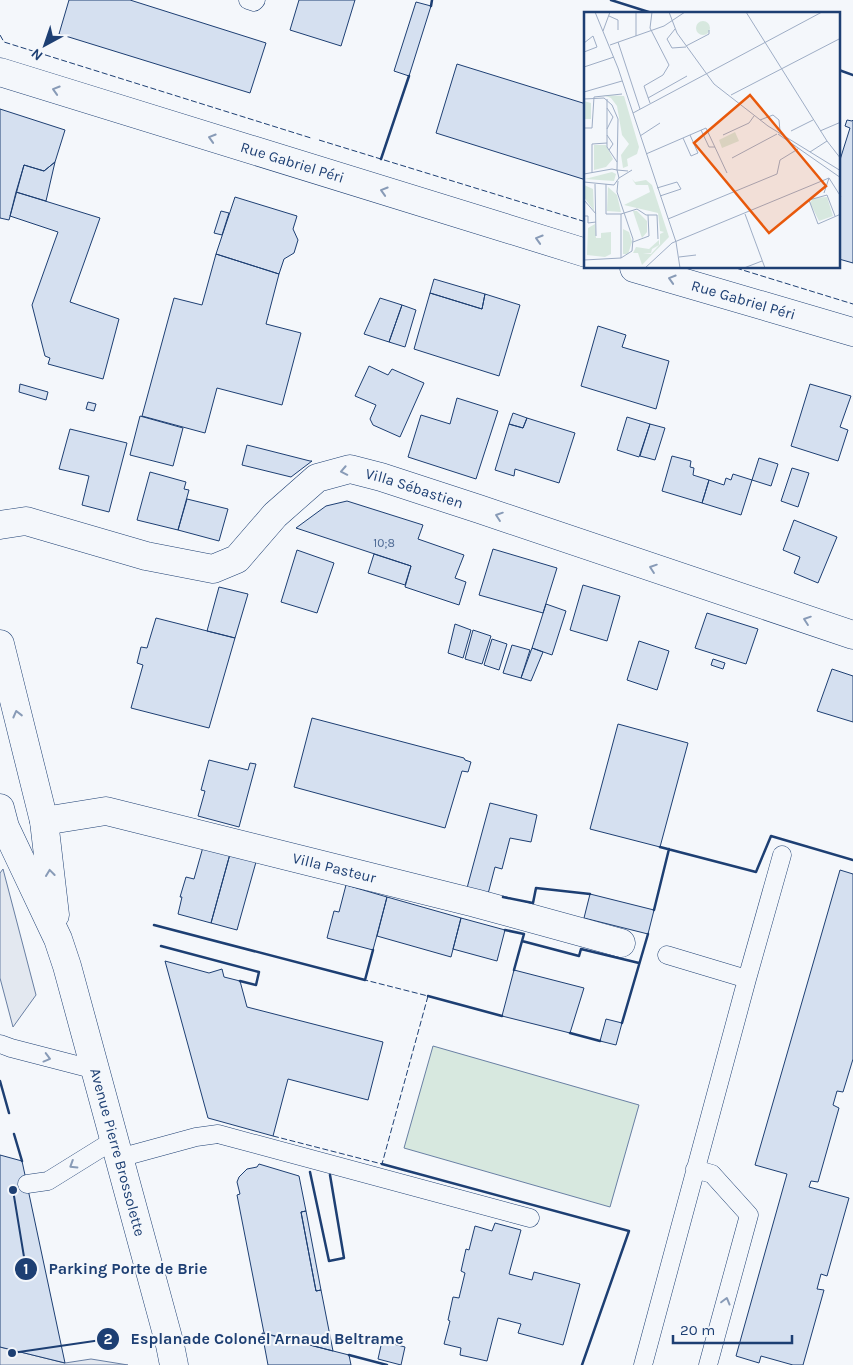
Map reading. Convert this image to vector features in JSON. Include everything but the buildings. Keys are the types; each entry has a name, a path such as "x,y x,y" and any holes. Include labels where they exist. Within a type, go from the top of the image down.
{"street":[{"name":"Rue Gabriel Péri","path":"0,72 584,252"},
{"name":"Rue Gabriel Péri","path":"637,269 853,332"},
{"name":"Villa Sébastien","path":"0,525 26,521 146,556 212,568 237,560 275,515 317,478 350,469 453,500 853,635"},
{"name":"Avenue Pierre Brossolette","path":"0,644 44,821 58,939 96,1070 174,1365"},
{"name":"Villa Pasteur","path":"44,821 106,811 474,903 621,943"},
{"name":"Avenue Pierre Brossolette","path":"2,823 58,939"}],"lane":[{"path":"248,0 254,2 256,0"},
{"path":"643,1365 746,979 782,854"},
{"path":"667,955 746,979"},
{"path":"0,1044 96,1070"},
{"path":"27,1184 48,1181 117,1149 218,1134 322,1160 530,1218"},
{"path":"695,1169 712,1174 750,1215 708,1365"}],"shaded area":[{"path":"3,869 36,995 13,1027 0,978 0,873"},
{"path":"433,1046 639,1105 610,1207 404,1148"},
{"path":"0,1347 65,1363 91,1359 128,1365 0,1365"}],"fence":[{"path":"0,35 4,42 311,138"},
{"path":"319,140 584,221"},
{"path":"739,269 853,304"},
{"path":"273,1136 382,1164 428,996 365,980"}],"wall":[{"path":"431,6 432,0"},
{"path":"611,0 649,12"},
{"path":"840,70 853,75"},
{"path":"381,159 409,76"},
{"path":"660,847 756,872 771,836 853,860"},
{"path":"654,910 669,849"},
{"path":"503,897 533,903 536,888 590,894"},
{"path":"154,925 365,980 373,950"},
{"path":"505,930 524,934 522,941"},
{"path":"622,1023 648,934"},
{"path":"514,970 522,941 579,956 581,949 639,963"},
{"path":"161,946 259,972 256,985 240,981"},
{"path":"428,996 502,1016"},
{"path":"570,1033 600,1041"},
{"path":"0,1081 9,1113"},
{"path":"14,1134 22,1161"},
{"path":"382,1164 629,1231 582,1365"},
{"path":"310,1172 329,1261 344,1258 330,1175"},
{"path":"349,1355 387,1365"}],"place":[{"name":"Parking Porte de Brie","path":"13,1190"},
{"name":"Esplanade Colonel Arnaud Beltrame","path":"12,1353"}]}
